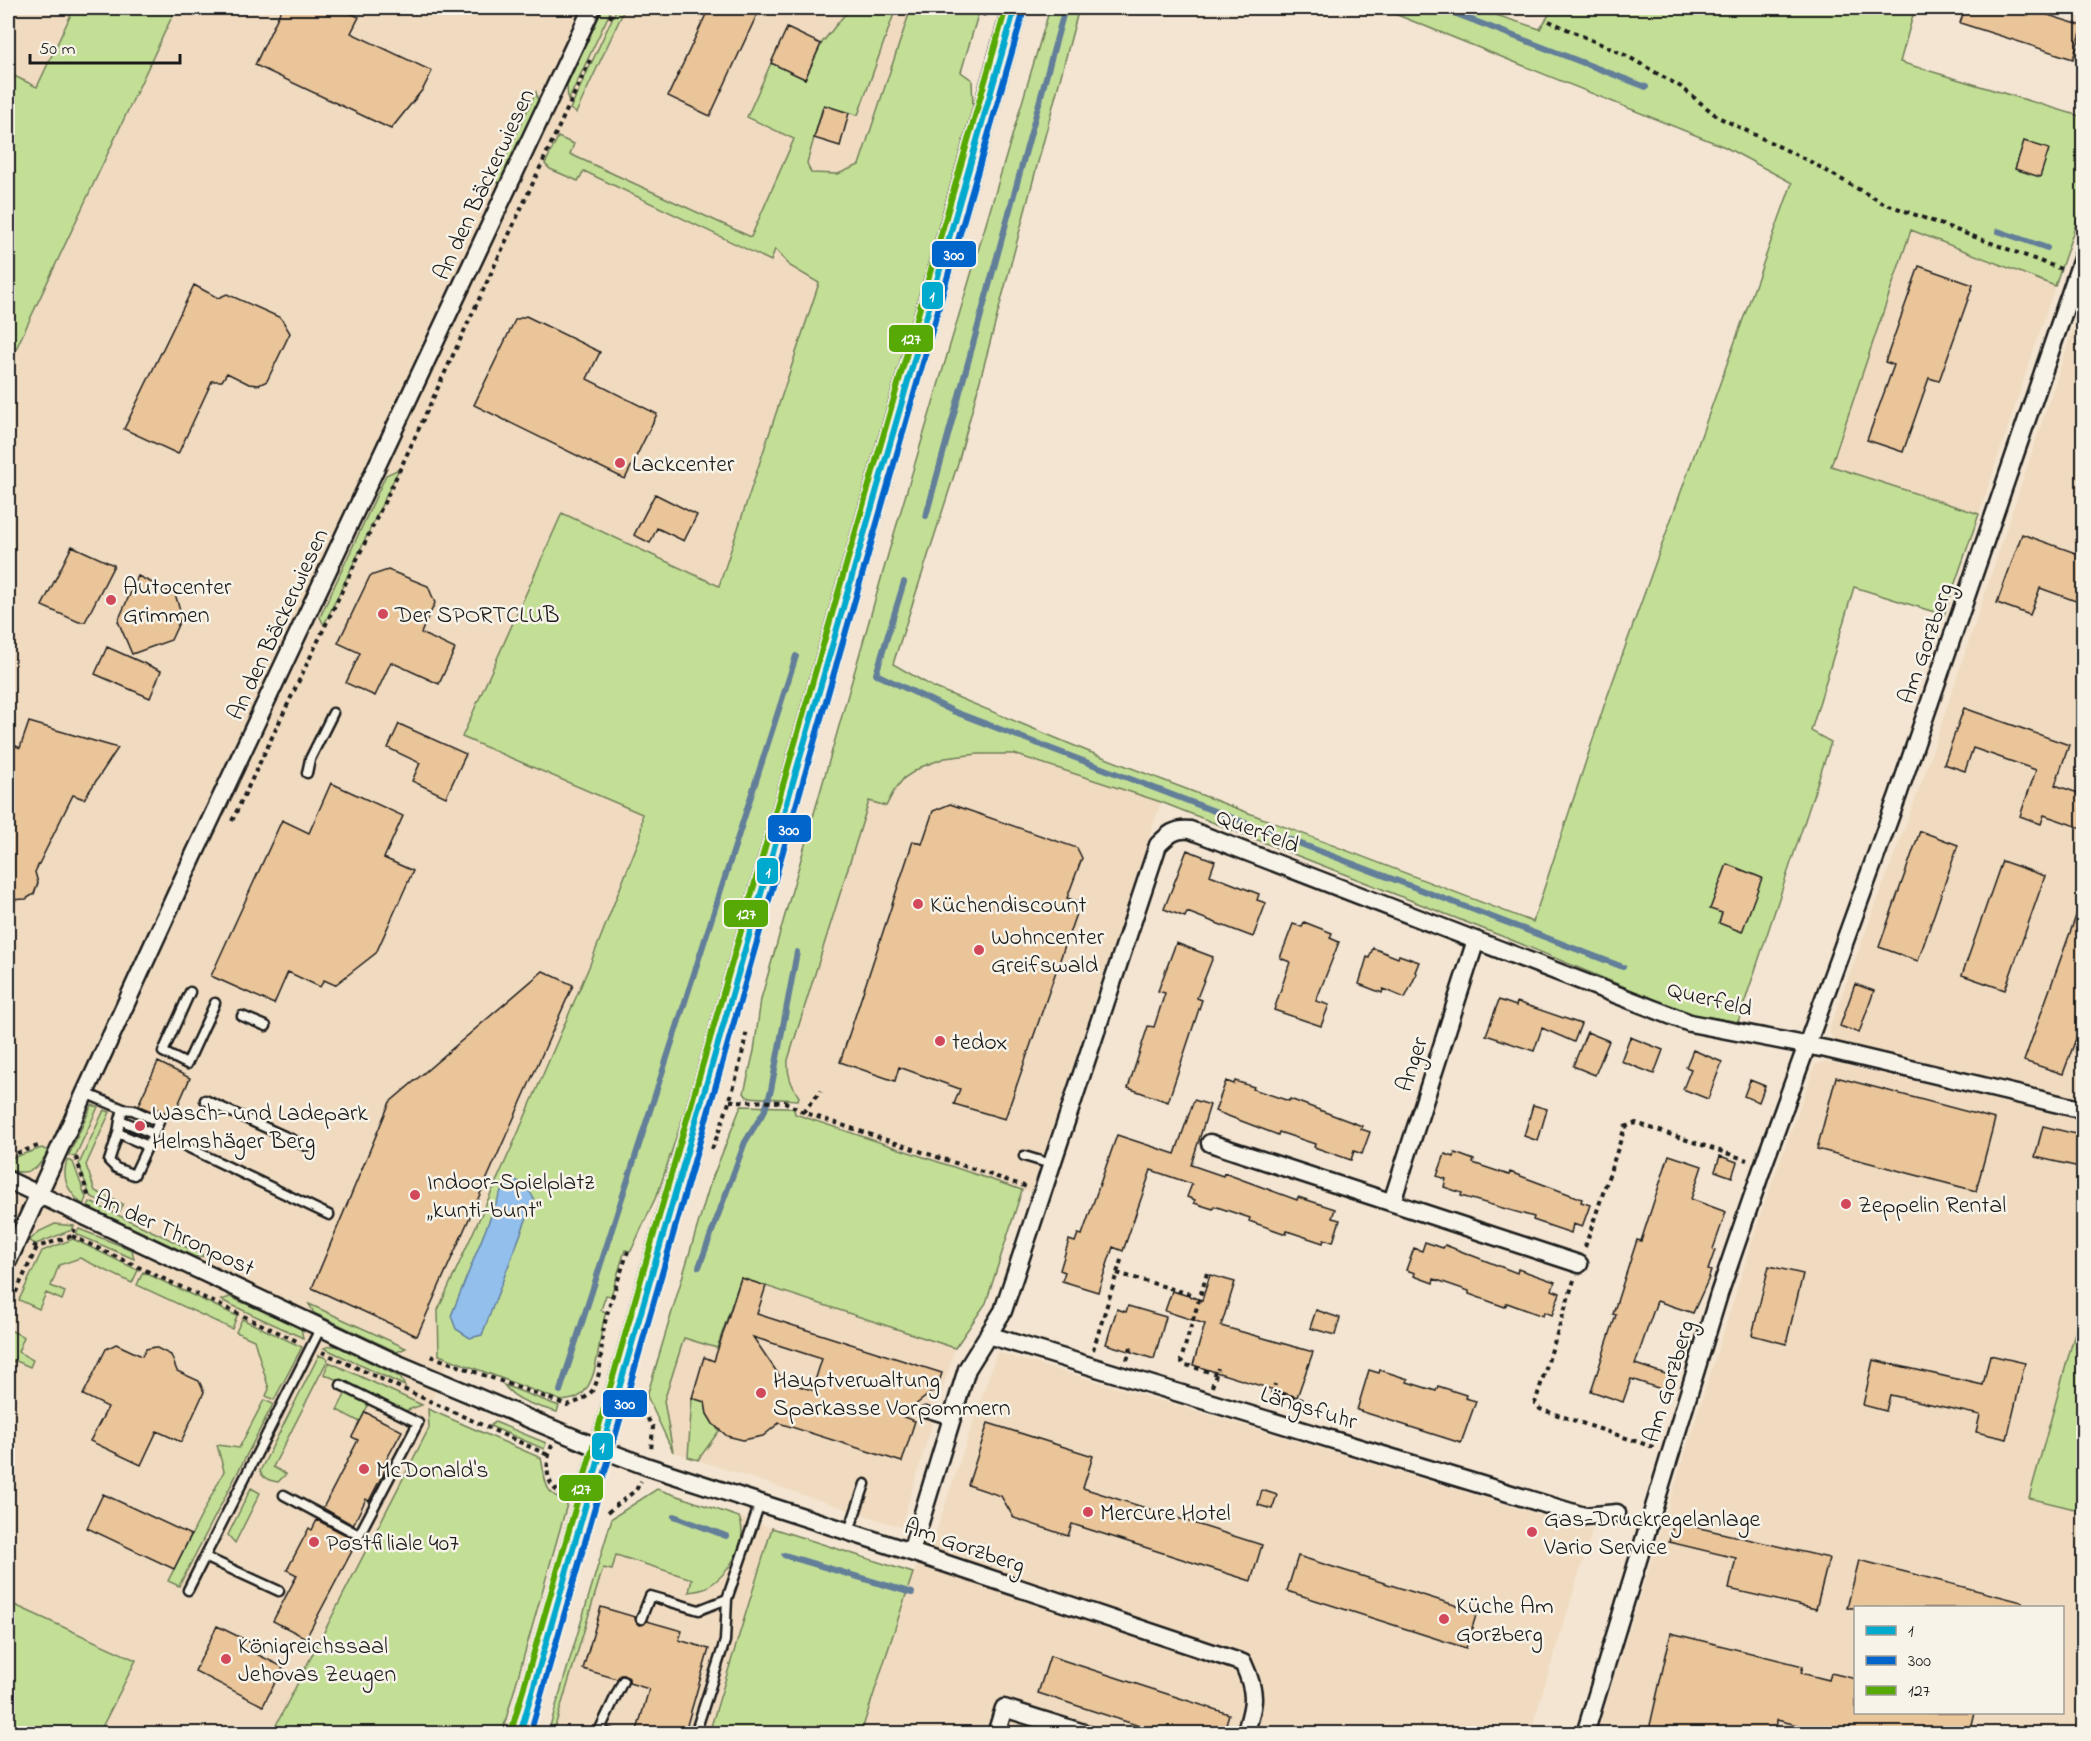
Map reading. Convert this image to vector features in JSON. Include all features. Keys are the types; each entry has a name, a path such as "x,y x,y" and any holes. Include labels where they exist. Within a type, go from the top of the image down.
{"main road":[{"path":"520,1734 1015,8"}],"street":[{"name":"An den Bäckerwiesen","path":"8,1261 189,867 592,8"},
{"name":"Am Gorzberg","path":"1585,1734 1719,1294 1763,1166 1902,784 2084,253"},
{"name":"Querfeld","path":"911,1552 967,1369 1003,1311 1158,845 1173,831 1181,828 1190,830 1690,1023 1763,1036 1807,1047"},
{"name":"Anger","path":"1392,1202 1476,940"},
{"path":"1807,1047 1826,1049 2084,1110"},
{"path":"1210,1143 1579,1264"},
{"name":"An der Thronpost","path":"8,1180 399,1364 601,1449"},
{"name":"Längsfuhr","path":"988,1335 1584,1516 1617,1513"},
{"name":"Am Gorzberg","path":"601,1449 1243,1663 1252,1682 1254,1696 1245,1734"},
{"path":"996,1734 1004,1708 1087,1734"}],"lane":[{"path":"307,773 310,759 333,713"},
{"path":"190,992 163,1052 187,1064 215,1003"},
{"path":"242,1016 266,1026"},
{"path":"85,1093 159,1122 134,1175 116,1168 109,1161 123,1109"},
{"path":"205,1100 306,1146"},
{"path":"120,1120 154,1134"},
{"path":"118,1133 148,1146"},
{"path":"185,1146 329,1215"},
{"path":"1024,1156 1051,1164"},
{"path":"188,1590 321,1327"},
{"path":"284,1495 359,1535 418,1423 341,1385"},
{"path":"925,1412 951,1420"},
{"path":"849,1531 865,1484"},
{"path":"695,1734 725,1641 727,1599 760,1503"},
{"path":"205,1557 279,1591"},
{"path":"641,1619 650,1596 699,1610 727,1599"},
{"path":"611,1734 598,1732 623,1681"}],"path":[{"path":"609,18 614,8"},
{"path":"983,16 986,8"},
{"path":"1549,21 1627,56 1681,87 1718,117 1810,162 1881,202 2076,275"},
{"path":"230,826 402,465 594,51"},
{"path":"803,1112 821,1090"},
{"path":"730,1101 785,1102 803,1112 1028,1187"},
{"path":"1671,1453 1540,1409 1535,1403 1579,1264 1625,1127 1636,1123 1763,1166"},
{"path":"79,1150 75,1159 89,1198 99,1203"},
{"path":"18,1239 37,1247 72,1236 89,1198"},
{"path":"8,1310 37,1247"},
{"path":"424,1353 567,1405 579,1401 588,1396 594,1388 598,1375 604,1327 628,1251"},
{"path":"1089,1365 1095,1334 1122,1257"},
{"path":"1117,1273 1190,1294"},
{"path":"1207,1273 1181,1360 1183,1364 1216,1374"},
{"path":"1273,1391 1309,1402"},
{"path":"548,1455 549,1476 554,1489 569,1497"},
{"path":"609,1510 636,1490 640,1482"}],"shaded area":[{"path":"8,8 911,8 642,814 641,835 589,967 515,1140 438,1309 439,1355 449,1359 428,1409 429,1427 272,1733 8,1734"},
{"path":"1911,229 2055,286 1979,514 1831,466"},
{"path":"2083,299 2083,1105 1846,1048 1832,1039 1829,1029 1924,776"},
{"path":"978,754 1014,754 1161,802 1031,1192 795,1113 794,1109 799,1097 787,1071 788,1060 869,800 886,806 904,778 921,767 945,758"},
{"path":"1826,1061 2083,1120 2083,1304 2029,1498 2083,1511 2083,1733 1596,1734 1763,1207 1815,1065"},
{"path":"741,1278 955,1348 901,1527 673,1452 664,1401 684,1338 718,1348"},
{"path":"997,1352 1592,1531 1530,1733 861,1734 913,1573 932,1543"},
{"path":"657,1489 772,1528 709,1733 548,1734 612,1518"}],"green space":[{"path":"74,8 176,8 8,366 8,73 37,87"},
{"path":"603,8 612,8 568,101 567,85"},
{"path":"617,8 625,8 576,113 570,109"},
{"path":"850,8 896,8 858,115 823,106 807,163 811,173 838,174 859,165 911,8 980,8 961,72 972,80 973,108 935,240 922,298 705,1049 659,1190 631,1251 625,1250 611,1296 606,1295 601,1310 606,1312 593,1376 581,1395 562,1401 439,1355 438,1310 515,1140 589,967 641,835 642,814 462,737 562,513 719,586 819,283 790,266 775,249 771,261 584,171 578,181 550,169 545,164 558,137 574,144 570,154 751,237 794,139 747,117 771,63 805,79 821,44"},
{"path":"1050,8 1079,8 958,463 893,664 933,687 1087,751 1533,922 1605,703 1792,183 1725,147 1380,8 1474,8 1540,29 1553,8 1915,8 1900,62 2083,117 2083,203 2055,286 1911,230 1831,466 1979,514 1944,615 1854,587 1811,731 1831,742 1738,1022 1690,1014 1514,941 1161,802 1014,754 978,754 945,758 921,767 904,778 886,806 869,801 788,1060 789,1075 799,1097 798,1100 747,1097 744,1093 754,1051 761,999 889,551"},
{"path":"536,92 539,106 503,181 493,183"},
{"path":"399,469 324,625 320,617 386,475"},
{"path":"92,1105 98,1107 75,1157 69,1155"},
{"path":"741,1106 794,1109 795,1114 1022,1190 986,1303 955,1348 741,1278 717,1348 684,1338 664,1401 673,1452 647,1396 710,1184"},
{"path":"104,1110 110,1112 86,1165 95,1191 123,1204 120,1211 90,1196 79,1164"},
{"path":"42,1148 48,1151 37,1167 27,1172 8,1169 8,1159"},
{"path":"67,1160 73,1162 86,1198 83,1205 67,1185 65,1167"},
{"path":"90,1202 205,1256 195,1257 88,1207"},
{"path":"55,1224 74,1226 72,1230 36,1244 29,1241 38,1232"},
{"path":"79,1229 132,1250 134,1259 76,1234"},
{"path":"73,1239 138,1270 132,1283 80,1258 59,1265 51,1286 65,1292 62,1300 46,1293 39,1309 19,1300 42,1251"},
{"path":"143,1272 237,1316 232,1329 137,1285"},
{"path":"230,1297 301,1328 303,1338 221,1300"},
{"path":"309,1304 406,1348 397,1352 314,1313"},
{"path":"2083,1304 2083,1511 2029,1498"},
{"path":"242,1319 302,1347 274,1400 266,1396 269,1389 254,1340 236,1332"},
{"path":"8,1329 24,1337 18,1352 33,1360 30,1367 14,1360 8,1373"},
{"path":"337,1346 400,1377 405,1386 324,1348"},
{"path":"319,1355 328,1359 273,1467 286,1474 278,1482 270,1480 260,1471"},
{"path":"329,1362 422,1405 405,1411 324,1374"},
{"path":"504,1385 559,1406 557,1412 521,1399"},
{"path":"347,1391 369,1403 360,1422 337,1410"},
{"path":"692,1398 705,1402 707,1414 719,1431 698,1460 688,1457"},
{"path":"264,1400 273,1404 179,1586 168,1581 224,1471 217,1445 239,1448"},
{"path":"428,1409 541,1458 549,1490 554,1495 568,1501 502,1733 272,1733 429,1428"},
{"path":"495,1422 546,1443 544,1449 490,1426"},
{"path":"251,1488 260,1493 235,1543 228,1535"},
{"path":"657,1489 739,1517 742,1527 739,1548 720,1577 703,1589 689,1592 692,1579 616,1555 612,1570 603,1568 553,1733 548,1733 612,1518"},
{"path":"772,1528 913,1573 861,1733 709,1733"},
{"path":"8,1602 136,1660 99,1733 8,1733"}],"water":[{"path":"511,1178 526,1185 534,1199 482,1335 470,1338 456,1329 451,1316 501,1191"}],"building":[{"path":"282,8 339,8 359,17 351,33 432,71 423,89 391,129 255,65"},
{"path":"709,8 760,8 710,116 668,96"},
{"path":"1965,8 2026,8 2083,26 2073,59 1960,23"},
{"path":"787,28 821,44 805,79 771,63"},
{"path":"824,105 849,113 840,146 814,138"},
{"path":"2024,141 2049,149 2040,177 2015,169"},
{"path":"1919,266 1973,285 1939,381 1929,378 1903,452 1867,440 1894,365 1885,362"},
{"path":"194,285 218,298 227,294 281,318 290,333 267,381 259,385 249,384 227,373 222,381 212,381 178,454 124,429"},
{"path":"526,316 600,352 587,379 657,414 625,479 474,405 515,320"},
{"path":"655,494 697,515 684,541 657,528 650,543 634,535"},
{"path":"2022,534 2084,556 2084,604 2040,588 2030,615 1997,603"},
{"path":"72,546 114,565 85,622 79,622 42,606"},
{"path":"388,570 428,586 435,603 421,633 455,649 439,684 391,662 375,696 346,683 360,653 338,643 370,576"},
{"path":"138,576 175,594 182,616 171,640 132,654 118,621"},
{"name":"Autocenter Grimmen","path":"107,647 161,671 150,698 95,674"},
{"path":"1964,708 2069,745 2055,785 2084,795 2084,829 2044,815 2041,824 2020,816 2036,770 1973,748 1965,771 1944,764"},
{"path":"29,722 118,748 84,799 73,795 35,872 38,883 34,894 26,899 8,900 8,742 20,748"},
{"path":"399,724 466,754 446,797 412,781 420,763 388,748"},
{"path":"331,783 403,816 384,858 413,871 376,953 335,985 324,980 320,987 288,972 274,1004 211,976 282,820 309,833"},
{"path":"950,804 1077,848 1082,858 1067,898 1080,902 1005,1119 954,1104 960,1089 899,1067 895,1081 840,1062 913,841 922,844 933,811"},
{"path":"1920,831 1958,845 1918,961 1879,947"},
{"path":"1187,850 1215,861 1210,875 1259,894 1257,900 1266,903 1253,937 1187,912 1185,917 1164,909"},
{"path":"2002,861 2045,876 2005,990 1962,975"},
{"path":"1727,864 1762,878 1742,932 1719,923 1722,913 1710,909"},
{"path":"2081,902 2084,903 2084,1017 2063,1074 2024,1061"},
{"path":"1304,922 1332,933 1330,938 1339,942 1316,1001 1329,1005 1321,1026 1274,1010 1290,962 1280,958 1293,924 1302,927"},
{"path":"1176,943 1213,957 1197,998 1202,1000 1168,1102 1128,1088 1148,1026 1154,1027 1165,993 1158,991"},
{"path":"1373,948 1398,958 1399,955 1419,962 1415,972 1417,973 1405,998 1383,989 1382,993 1359,984 1367,957 1369,958"},
{"name":"Indoor-Spielplatz „kunti-bunt“","path":"543,971 573,985 417,1336 312,1288 390,1102"},
{"path":"1855,984 1874,991 1859,1033 1840,1026"},
{"path":"1499,1000 1516,1006 1517,1002 1581,1024 1574,1042 1542,1028 1534,1051 1486,1035"},
{"path":"1587,1032 1609,1041 1595,1075 1573,1066"},
{"path":"1630,1037 1663,1050 1654,1074 1621,1061"},
{"path":"1693,1050 1722,1062 1708,1099 1683,1089 1691,1069 1686,1067"},
{"path":"158,1062 190,1078 173,1116 158,1109 156,1113 139,1106"},
{"path":"1836,1077 1995,1119 1976,1191 1817,1149"},
{"path":"1750,1080 1765,1086 1759,1102 1744,1096"},
{"path":"1226,1081 1234,1084 1235,1081 1254,1087 1253,1089 1289,1101 1290,1099 1362,1126 1361,1129 1370,1132 1362,1154 1354,1151 1351,1160 1314,1147 1315,1144 1279,1132 1278,1135 1215,1111"},
{"path":"1194,1100 1210,1105 1191,1165 1223,1176 1224,1173 1297,1200 1298,1197 1335,1209 1332,1218 1340,1220 1333,1242 1324,1239 1323,1243 1287,1231 1286,1234 1249,1221 1250,1218 1214,1206 1213,1209 1194,1203 1195,1200 1187,1197 1192,1184 1151,1170 1123,1251 1113,1247 1098,1292 1062,1281 1065,1272 1060,1270 1069,1240 1075,1242 1078,1234 1082,1235 1117,1135 1175,1154"},
{"path":"1533,1105 1547,1109 1538,1141 1524,1136"},
{"path":"2043,1126 2084,1136 2084,1168 2035,1157"},
{"path":"1455,1153 1474,1160 1473,1163 1509,1175 1510,1172 1582,1199 1581,1202 1590,1205 1582,1227 1573,1224 1571,1233 1533,1220 1534,1217 1461,1196 1462,1193 1444,1187 1446,1179 1437,1176 1445,1154 1454,1157"},
{"path":"1669,1155 1702,1166 1691,1199 1726,1212 1713,1249 1715,1250 1708,1270 1711,1271 1693,1313 1657,1301 1635,1364 1675,1377 1670,1392 1631,1379 1623,1402 1591,1391 1637,1240 1641,1241"},
{"path":"1720,1156 1737,1162 1732,1177 1715,1171"},
{"path":"1425,1242 1443,1248 1445,1245 1517,1273 1518,1269 1555,1282 1552,1290 1560,1293 1552,1315 1544,1312 1543,1316 1507,1303 1505,1307 1434,1279 1433,1283 1414,1276 1415,1273 1406,1270 1414,1248 1422,1251"},
{"path":"1769,1266 1803,1274 1786,1344 1752,1335"},
{"path":"1210,1275 1235,1282 1221,1326 1313,1352 1297,1397 1193,1365 1205,1324 1165,1311 1172,1291 1202,1300"},
{"name":"Hauptverwaltung Sparkasse Vorpommern","path":"741,1278 766,1286 757,1314 942,1373 937,1388 901,1416 915,1421 902,1462 779,1423 763,1436 743,1440 727,1436 713,1424 707,1414 705,1402 692,1398 704,1357 714,1361","holes":["753,1337 822,1359 812,1390 783,1381"]},
{"path":"1128,1306 1166,1317 1154,1359 1106,1344 1117,1309 1126,1312"},
{"path":"1316,1310 1340,1318 1335,1335 1310,1328"},
{"path":"116,1344 142,1356 146,1349 155,1347 171,1355 177,1371 199,1381 204,1392 181,1442 157,1431 141,1465 90,1441 108,1407 83,1395 106,1349"},
{"path":"1990,1355 2025,1363 2007,1439 1976,1432 1980,1415 1890,1395 1886,1411 1863,1405 1873,1360 1983,1385"},
{"path":"1369,1370 1379,1373 1380,1370 1436,1391 1438,1386 1466,1395 1465,1398 1476,1401 1461,1443 1357,1410"},
{"name":"McDonald's","path":"365,1412 402,1431 384,1464 387,1466 369,1501 366,1499 353,1525 323,1508 358,1440 352,1437"},
{"path":"988,1423 1093,1456 1083,1488 1262,1545 1251,1581 1072,1524 1068,1536 1014,1518 1001,1496 968,1485"},
{"path":"1262,1490 1277,1495 1272,1509 1258,1505"},
{"path":"103,1494 191,1535 174,1569 87,1528"},
{"path":"317,1520 348,1536 342,1546 352,1551 306,1638 273,1621 297,1575 287,1570 309,1528 312,1530"},
{"path":"1674,1522 1829,1558 1816,1609 1729,1589 1736,1558 1669,1542"},
{"path":"1298,1556 1477,1612 1466,1648 1287,1591"},
{"path":"1859,1560 2022,1602 2022,1606 1854,1606 1854,1608 1847,1608"},
{"path":"601,1607 635,1617 639,1625 647,1621 682,1631 679,1640 709,1649 685,1732 673,1728 672,1734 636,1734 649,1689 629,1683 629,1678 625,1675 620,1675 617,1679 583,1669"},
{"path":"217,1626 256,1645 252,1652 283,1667 263,1706 195,1671"},
{"path":"1671,1633 1803,1666 1801,1673 1829,1680 1831,1673 1854,1679 1854,1714 1975,1714 1970,1734 1833,1734 1777,1720 1776,1734 1648,1734"},
{"path":"1050,1656 1229,1714 1223,1734 1164,1734 1038,1693"}],"waterway":[{"path":"926,516 1065,8"},
{"path":"1441,8 1646,87"},
{"path":"1998,231 2047,248"},
{"path":"904,582 876,674 955,712 1623,967"},
{"path":"560,1391 796,656"},
{"path":"699,1267 745,1142 765,1110 771,1090 797,952"},
{"path":"674,1516 726,1536"},
{"path":"784,1555 912,1593"}],"transit line":[{"name":"127","path":"511,1732 1006,8"},
{"name":"1","path":"520,1734 1015,8"},
{"name":"300","path":"530,1734 1024,10"}],"place":[{"name":"Lackcenter","path":"620,463"},
{"name":"Autocenter Grimmen","path":"111,600"},
{"name":"Der SPORTCLUB","path":"383,614"},
{"name":"Küchendiscount","path":"918,904"},
{"name":"Wohncenter Greifswald","path":"979,950"},
{"name":"tedox","path":"940,1041"},
{"name":"Wasch- und Ladepark Helmshäger Berg","path":"140,1126"},
{"name":"Indoor-Spielplatz „kunti-bunt“","path":"415,1195"},
{"name":"Zeppelin Rental","path":"1846,1204"},
{"name":"Hauptverwaltung Sparkasse Vorpommern","path":"761,1393"},
{"name":"McDonald's","path":"364,1469"},
{"name":"Mercure Hotel","path":"1088,1512"},
{"name":"Gas-Druckregelanlage Vario Service","path":"1532,1532"},
{"name":"Postfiliale 407","path":"314,1542"},
{"name":"Küche Am Gorzberg","path":"1444,1619"},
{"name":"Königreichssaal Jehovas Zeugen","path":"226,1659"}]}
